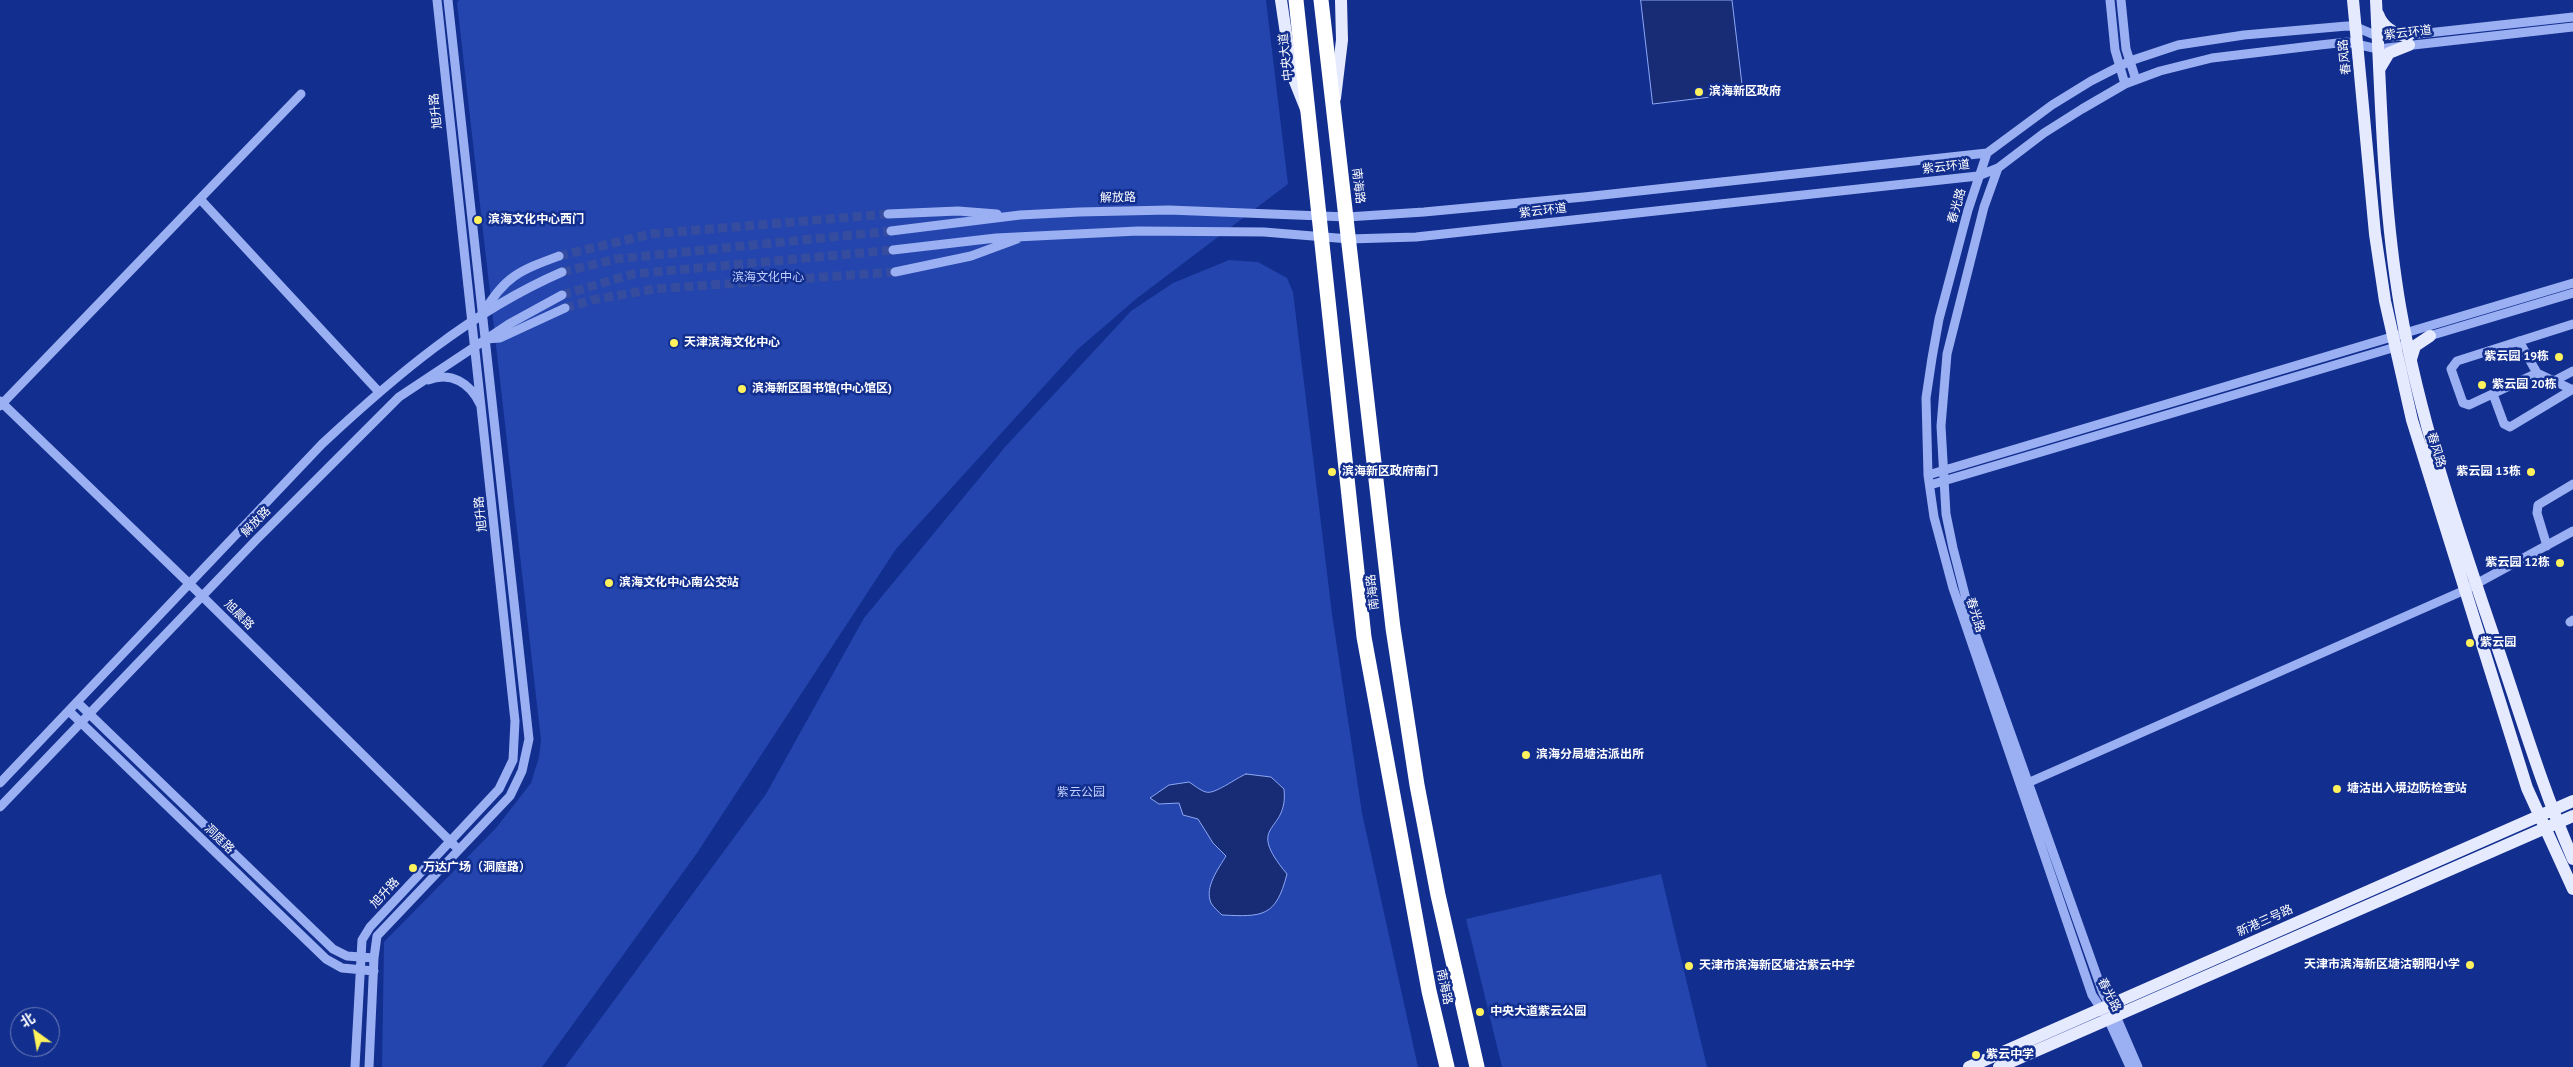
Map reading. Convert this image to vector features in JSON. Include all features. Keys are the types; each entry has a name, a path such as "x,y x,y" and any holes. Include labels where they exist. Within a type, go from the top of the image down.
{"highway":[{"name":"中央大道","path":"1296,0 1307,111"},
{"path":"1321,0 1333,108"},
{"name":"南海路","path":"1333,108 1399,668 1417,785 1477,1067"},
{"name":"南海路","path":"1307,111 1364,637 1429,991 1447,1067"}],"main road":[{"path":"1281,0 1292,74 1307,111"},
{"path":"1333,108 1341,64 1341,0"},
{"name":"春风路","path":"2353,0 2375,234 2402,341"},
{"path":"2376,2 2380,19 2386,27 2408,41 2386,56 2379,73"},
{"name":"春风路","path":"2376,2 2388,212 2405,364 2427,430 2527,788 2548,819 2566,853 2573,890"},
{"path":"2405,364 2415,346 2429,331"},
{"name":"春风路","path":"2471,587 2542,781 2548,819"},
{"path":"2508,830 2524,818 2528,811 2527,788"},
{"path":"2548,819 2573,801"},
{"path":"2566,853 2567,832 2573,817"},
{"name":"新港三号路","path":"1999,1067 2108,1012 2508,830 2548,819 2573,817"},
{"name":"新港三号路","path":"1969,1067 2108,1012 2512,843 2548,819"}],"street":[{"name":"旭升路","path":"360,970 362,940 370,927 499,789 513,760 515,742 515,721 482,409 436,0"},
{"name":"旭升路","path":"374,958 376,940 380,932 510,796 522,771 529,739 448,0"},
{"path":"2110,0 2119,67 2125,84"},
{"path":"2121,0 2130,61 2136,80"},
{"name":"紫云环道","path":"1346,217 1584,197 1987,154 2052,105 2130,61 2178,45 2332,27 2356,27 2378,42 2408,41 2573,17"},
{"name":"紫云环道","path":"1321,239 1349,240 1416,237 1978,176 1998,168 2044,133 2125,84 2212,58 2320,45 2408,41 2573,27"},
{"path":"1,403 301,94"},
{"name":"春光路","path":"1987,154 1978,176 1939,319 1926,398 1928,475 1934,517 1953,588 2108,1012 2130,1067"},
{"name":"春光路","path":"1998,168 1984,207 1947,354 1942,395 1943,482 1952,548 1974,630 2025,784"},
{"path":"200,199 379,392"},
{"name":"解放路","path":"891,231 1020,215 1169,210 1346,217"},
{"path":"888,214 958,211 1020,215"},
{"path":"893,250 973,240 1025,236 1202,231 1264,232 1321,239"},
{"path":"895,272 971,256 1025,236"},
{"path":"482,315 495,292 509,280 560,256"},
{"name":"解放路","path":"0,782 322,444 379,392 416,360 471,322 526,289 562,272"},
{"path":"1930,485 2402,341 2573,283"},
{"path":"2429,331 2573,292"},
{"name":"解放路","path":"0,807 202,596 363,431 399,397 528,312 562,295"},
{"path":"486,339 500,338 565,308"},
{"path":"2537,373 2469,405 2463,402 2451,369 2457,361 2573,324"},
{"path":"1928,475 2402,341"},
{"path":"2519,341 2537,373 2573,390"},
{"path":"2554,381 2573,371"},
{"path":"416,385 436,377 454,378 470,389 482,409"},
{"path":"2494,394 2504,424 2510,427 2573,390"},
{"name":"旭晨路","path":"1,403 189,583 459,849"},
{"path":"2547,546 2536,513 2538,505 2573,484"},
{"path":"2025,784 2471,587 2498,574 2573,531"},
{"path":"77,702 327,943 339,953 360,958 374,958 369,1067"},
{"name":"洞庭路","path":"69,711 326,959 342,968 374,971"},
{"path":"355,1067 360,970"},
{"name":"春光路","path":"2108,1012 2138,1067"}],"green space":[{"name":"滨海文化中心","path":"459,0 1266,0 1288,184 1136,299 1077,350 896,549 697,853 542,1067 382,1067 384,942 496,828 531,783 539,757 541,740 457,3"},
{"name":"紫云公园","path":"1229,260 1258,262 1287,278 1293,292 1332,614 1362,813 1418,1067 565,1067 766,794 864,618 1005,447 1131,311 1173,283"},
{"path":"1661,874 1707,1067 1502,1067 1466,919"}],"shaded area":[{"path":"1641,0 1732,0 1743,93 1653,104"},
{"path":"1246,774 1271,777 1284,789 1284,804 1268,836 1269,845 1274,857 1287,874 1278,899 1266,911 1248,915 1222,915 1211,903 1209,891 1213,878 1226,856 1213,843 1198,819 1183,815 1179,803 1159,804 1150,798 1169,785 1189,782 1206,792 1214,791"}],"tunnel":[{"path":"559,256 651,234 888,214"},
{"path":"562,272 616,259 891,231"},
{"path":"562,295 633,274 893,250"},
{"path":"565,308 592,300 654,289 895,272"}],"place":[{"name":"滨海新区政府","path":"1699,92"},
{"name":"滨海文化中心西门","path":"478,220"},
{"name":"天津滨海文化中心","path":"674,343"},
{"name":"紫云园 19栋","path":"2559,357"},
{"name":"紫云园 20栋","path":"2482,385"},
{"name":"滨海新区图书馆(中心馆区)","path":"742,389"},
{"name":"滨海新区政府南门","path":"1332,472"},
{"name":"紫云园 13栋","path":"2531,472"},
{"name":"紫云园 12栋","path":"2560,563"},
{"name":"滨海文化中心南公交站","path":"609,583"},
{"name":"紫云园","path":"2470,643"},
{"name":"滨海分局塘沽派出所","path":"1526,755"},
{"name":"塘沽出入境边防检查站","path":"2337,789"},
{"name":"万达广场（洞庭路）","path":"413,868"},
{"name":"天津市滨海新区塘沽朝阳小学","path":"2470,965"},
{"name":"天津市滨海新区塘沽紫云中学","path":"1689,966"},
{"name":"中央大道紫云公园","path":"1480,1012"},
{"name":"紫云中学","path":"1976,1055"}]}
